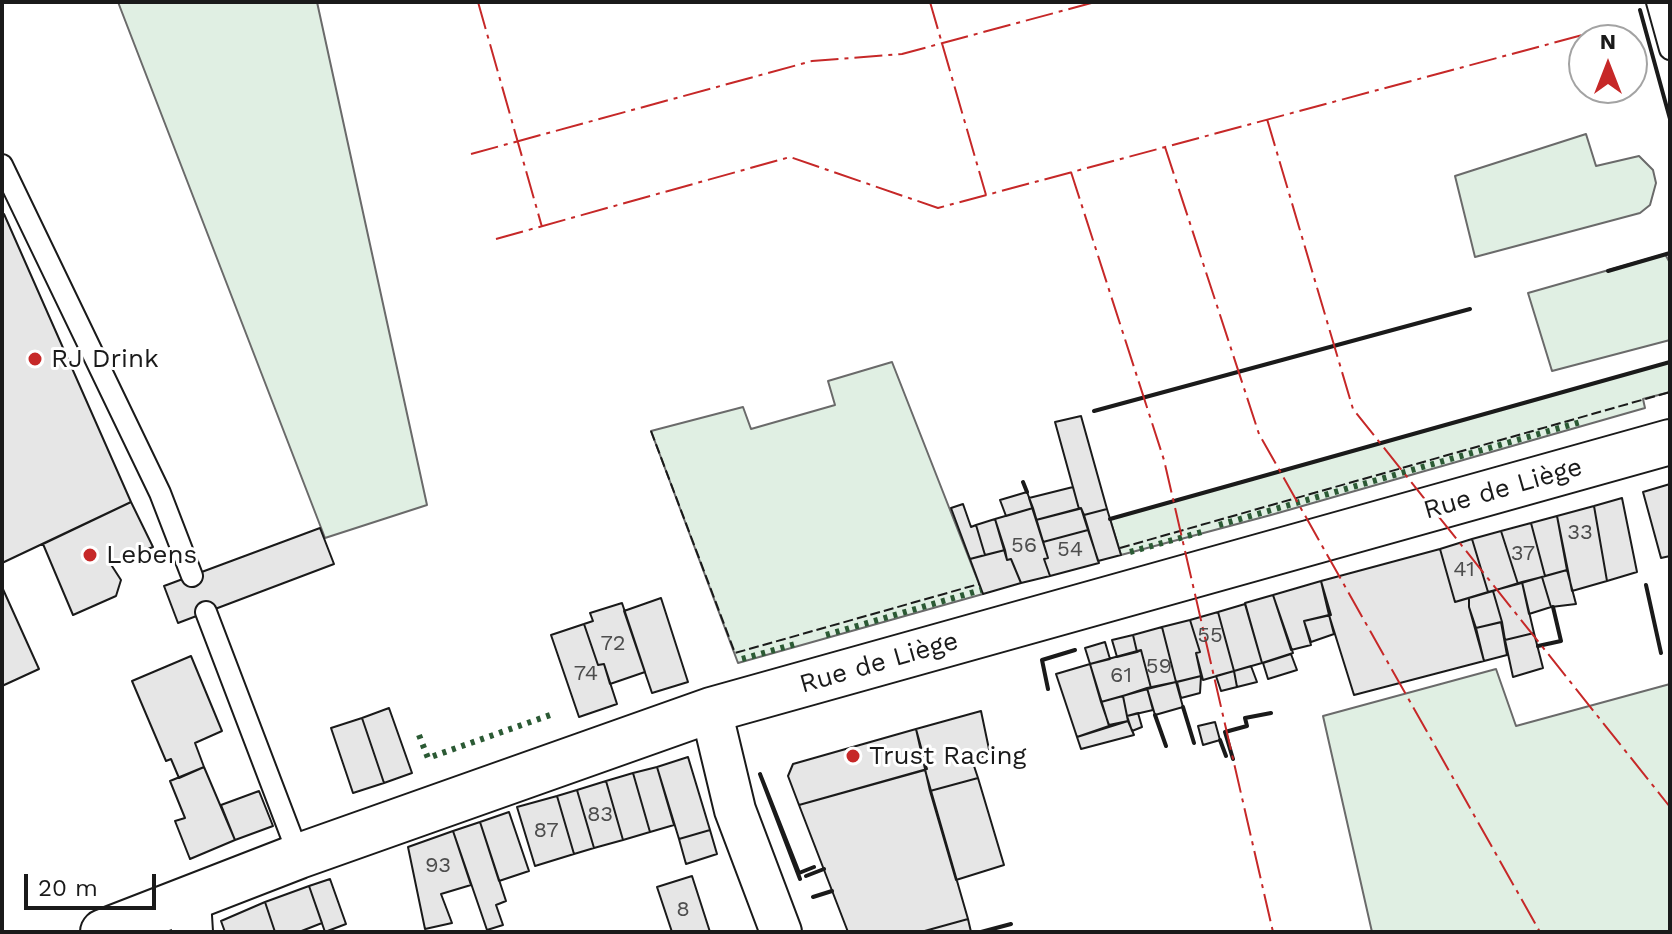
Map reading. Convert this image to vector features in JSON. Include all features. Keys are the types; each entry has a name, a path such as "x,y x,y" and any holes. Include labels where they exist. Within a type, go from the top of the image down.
{"main road":[{"name":"Rue de Liège","path":"103,932 191,916 299,856 711,710 1670,442"}],"street":[{"path":"711,710 735,810 781,932"}],"lane":[{"path":"1657,2 1670,49"},
{"path":"2,165 160,493 192,576"},
{"path":"206,612 299,856"}],"green space":[{"path":"118,2 317,2 427,505 325,538"},
{"path":"1586,134 1596,166 1639,156 1653,170 1656,183 1650,205 1640,213 1475,257 1455,176"},
{"path":"1665,254 1670,263 1670,340 1552,371 1528,293"},
{"path":"892,362 983,594 738,663 651,431 743,407 751,429 835,405 828,381"},
{"path":"1670,362 1670,392 1643,399 1645,408 1121,555 1110,519"},
{"path":"1496,669 1516,726 1670,684 1670,932 1372,932 1323,716"}],"building":[{"name":"RJ Drink","path":"2,215 131,502 2,563"},
{"path":"1081,416 1107,509 1084,515 1079,509 1055,422"},
{"path":"1670,484 1670,556 1661,558 1643,492"},
{"path":"1073,487 1079,509 1036,520 1029,498"},
{"path":"1027,492 1033,508 1006,516 1000,500"},
{"path":"1622,498 1637,572 1607,581 1594,506"},
{"name":"Lebens","path":"131,502 153,547 110,563 121,580 116,596 73,615 43,544"},
{"path":"963,504 971,527 976,525 985,555 970,559 951,508"},
{"path":"1594,506 1607,581 1572,591 1557,516"},
{"path":"1033,508 1048,558 1044,559 1050,576 1021,583 1011,559 1007,560 995,519"},
{"path":"1081,508 1088,530 1043,542 1036,520"},
{"path":"1107,509 1121,555 1098,561 1084,515"},
{"path":"1557,516 1567,570 1545,576 1531,523"},
{"path":"995,519 1005,550 985,555 976,525"},
{"path":"1531,523 1545,576 1518,584 1501,531"},
{"path":"320,528 334,564 178,623 164,586"},
{"path":"1088,530 1099,563 1050,576 1044,559 1048,558 1043,542"},
{"path":"1501,531 1518,584 1488,592 1472,539"},
{"path":"1472,539 1488,592 1455,602 1440,549"},
{"path":"1440,549 1455,602 1469,598 1484,661 1354,695 1321,581"},
{"path":"1005,550 1007,560 1011,559 1021,583 983,594 970,559"},
{"path":"1567,570 1576,604 1551,607 1542,577"},
{"path":"1542,577 1551,607 1529,614 1522,582"},
{"path":"1321,581 1331,615 1304,621 1311,645 1291,650 1273,595"},
{"path":"1522,582 1534,633 1505,640 1493,591"},
{"path":"2,587 39,669 2,686"},
{"path":"1493,591 1502,622 1476,628 1469,598"},
{"path":"1273,595 1293,653 1262,663 1245,603"},
{"path":"661,598 688,682 652,693 624,611"},
{"path":"622,603 645,672 610,684 604,664 598,665 584,624 593,621 590,613"},
{"path":"1245,604 1262,663 1234,671 1218,612"},
{"path":"1218,612 1234,671 1203,680 1196,653 1200,652 1190,620"},
{"path":"1329,615 1334,634 1311,642 1304,621"},
{"path":"1190,620 1200,652 1196,653 1201,676 1176,682 1162,627"},
{"path":"1501,622 1507,655 1484,661 1476,628"},
{"path":"584,624 598,665 604,664 617,704 579,717 551,635"},
{"path":"1162,627 1176,682 1151,688 1141,650 1137,652 1133,635"},
{"path":"1534,633 1543,668 1513,677 1505,640"},
{"path":"1133,635 1137,652 1117,657 1112,640"},
{"path":"1105,642 1110,659 1090,664 1085,648"},
{"path":"1141,650 1151,688 1101,702 1090,664"},
{"path":"1291,654 1297,670 1268,679 1263,663"},
{"path":"191,656 222,731 195,743 204,767 179,778 171,759 166,761 132,681"},
{"path":"1090,664 1109,726 1077,737 1056,674"},
{"path":"1251,666 1257,682 1237,687 1234,671"},
{"path":"1234,671 1237,687 1221,691 1216,676"},
{"path":"1201,676 1200,693 1181,698 1177,682"},
{"path":"1176,682 1183,707 1155,715 1147,688"},
{"path":"1147,688 1153,710 1127,716 1123,696"},
{"path":"1123,696 1128,721 1109,725 1101,702"},
{"path":"389,708 412,773 384,783 362,718"},
{"path":"981,711 990,754 972,760 978,778 930,791 916,729"},
{"path":"1138,713 1142,727 1132,731 1127,716"},
{"path":"362,718 384,783 353,793 331,728"},
{"path":"1128,721 1134,735 1081,749 1077,737"},
{"path":"1215,722 1220,740 1203,745 1198,726"},
{"path":"916,729 927,769 799,805 788,776 793,764"},
{"path":"688,757 710,830 679,839 657,767"},
{"path":"204,767 235,840 190,859 175,821 185,818 170,781"},
{"path":"657,767 674,825 650,832 633,773"},
{"path":"925,770 968,919 921,932 848,932 799,805"},
{"path":"633,773 650,832 623,840 606,781"},
{"path":"978,778 1004,865 956,880 930,791"},
{"path":"606,781 623,840 594,848 577,790"},
{"path":"577,790 594,848 574,854 557,796"},
{"path":"259,791 273,826 235,840 221,805"},
{"path":"557,796 574,854 535,866 517,807"},
{"path":"509,812 529,871 499,881 480,822"},
{"path":"480,822 506,901 496,905 503,925 487,930 453,831"},
{"path":"710,830 717,854 686,864 679,839"},
{"path":"453,831 471,885 441,894 452,923 425,929 408,847"},
{"path":"692,876 710,932 672,932 657,887"},
{"path":"330,879 346,924 325,932 309,886"},
{"path":"309,886 322,923 299,932 275,932 265,902"},
{"path":"265,902 275,932 225,932 221,921"},
{"path":"968,919 971,932 921,932"}],"hedge":[{"path":"1219,525 1584,421"},
{"path":"1130,552 1205,531"},
{"path":"826,635 981,590"},
{"path":"742,659 799,643"},
{"path":"419,735 428,758 553,714"}],"fence":[{"path":"1120,548 1670,392"},
{"path":"651,431 735,653 979,584"}],"wall":[{"path":"1640,10 1670,119"},
{"path":"1608,271 1670,253"},
{"path":"1094,411 1470,309"},
{"path":"1110,519 1670,362"},
{"path":"1023,482 1027,492"},
{"path":"1646,585 1661,653"},
{"path":"1538,646 1561,641 1553,607"},
{"path":"1048,689 1042,660 1075,650"},
{"path":"1183,707 1194,743"},
{"path":"1233,759 1225,732 1247,726 1245,718 1271,713"},
{"path":"1155,715 1166,746"},
{"path":"1220,740 1226,756"},
{"path":"800,879 760,774 799,873 814,867"},
{"path":"806,876 824,869"},
{"path":"813,897 832,891"},
{"path":"981,932 1011,924"}],"power":[{"path":"478,2 542,227"},
{"path":"930,2 986,195"},
{"path":"471,154 812,61 902,54 1095,2"},
{"path":"496,239 790,157 938,208 1568,39"},
{"path":"1267,119 1353,409 1670,807"},
{"path":"1165,147 1259,434 1540,932"},
{"path":"1071,172 1164,460 1273,932"}],"place":[{"name":"RJ Drink","path":"35,359"},
{"name":"Lebens","path":"90,555"},
{"name":"Trust Racing","path":"853,756"}]}
